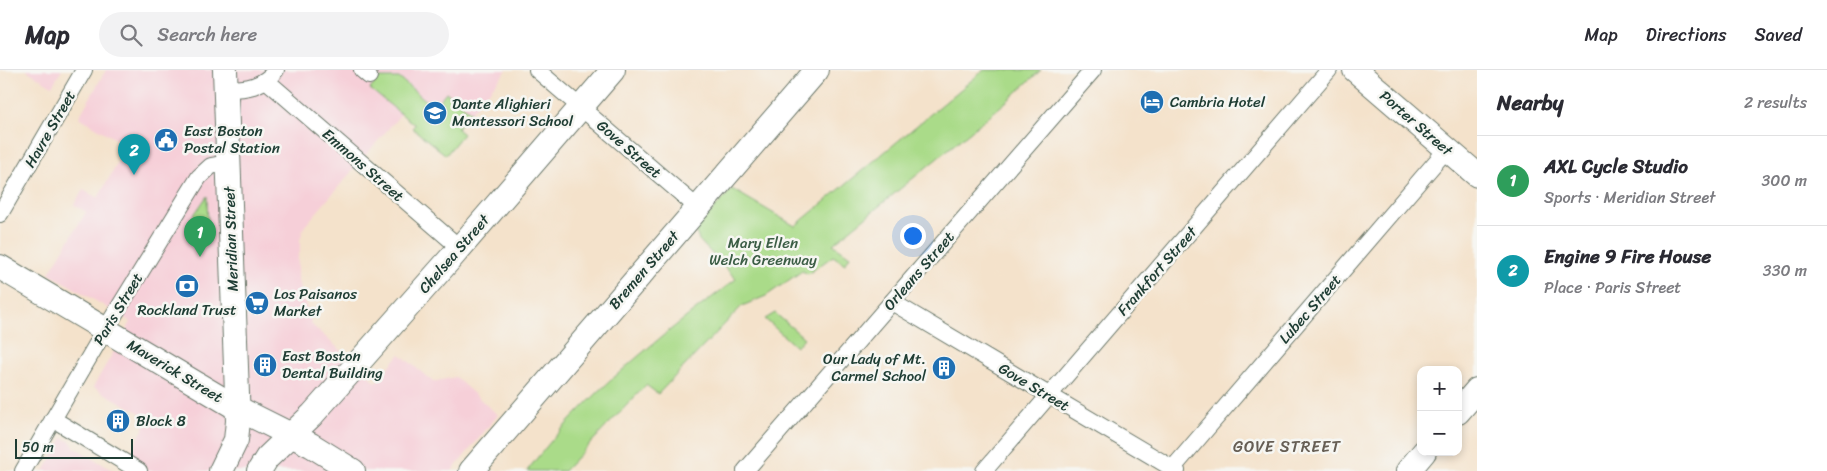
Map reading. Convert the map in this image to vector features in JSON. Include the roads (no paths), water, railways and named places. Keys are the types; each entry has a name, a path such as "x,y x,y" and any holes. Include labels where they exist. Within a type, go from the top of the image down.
{"main road":[{"name":"Chelsea Street","path":"259,471 267,458 291,435 460,248 613,70"},
{"name":"Bremen Street","path":"471,471 818,70"},
{"name":"Porter Street","path":"1354,70 1477,175"},
{"name":"Meridian Street","path":"221,471 236,440 237,408 225,80"},
{"name":"Maverick Street","path":"0,267 237,408 291,435 353,471"},
{"path":"1459,411 1477,390"},
{"path":"1408,471 1421,456"}],"street":[{"name":"Havre Street","path":"0,214 84,70"},
{"name":"Gove Street","path":"537,70 698,208"},
{"name":"Orleans Street","path":"745,471 1093,70"},
{"name":"Frankfort Street","path":"984,471 1329,70"},
{"path":"225,80 244,89 271,76"},
{"name":"Emmons Street","path":"271,76 460,248"},
{"name":"Lubec Street","path":"1175,470 1447,149"},
{"name":"Paris Street","path":"22,471 105,330 199,177 211,166 227,163"},
{"name":"Gove Street","path":"892,302 1175,470"},
{"path":"53,419 139,471"}],"place":[{"name":"Cambria Hotel","path":"1152,102"},
{"name":"Dante Alighieri Montessori School","path":"435,113"},
{"name":"East Boston Postal Station","path":"166,140"},
{"name":"Engine 9 Fire House","path":"134,175"},
{"name":"AXL Cycle Studio","path":"200,257"},
{"name":"Rockland Trust","path":"187,286"},
{"name":"Los Paisanos Market","path":"257,303"},
{"name":"East Boston Dental Building","path":"265,365"},
{"name":"Our Lady of Mt. Carmel School","path":"944,368"},
{"name":"Block 8","path":"118,421"}],"district":[{"name":"GOVE STREET","path":"1287,446"}],"park label":[{"name":"Mary Ellen Welch Greenway","path":"763,252"}]}
